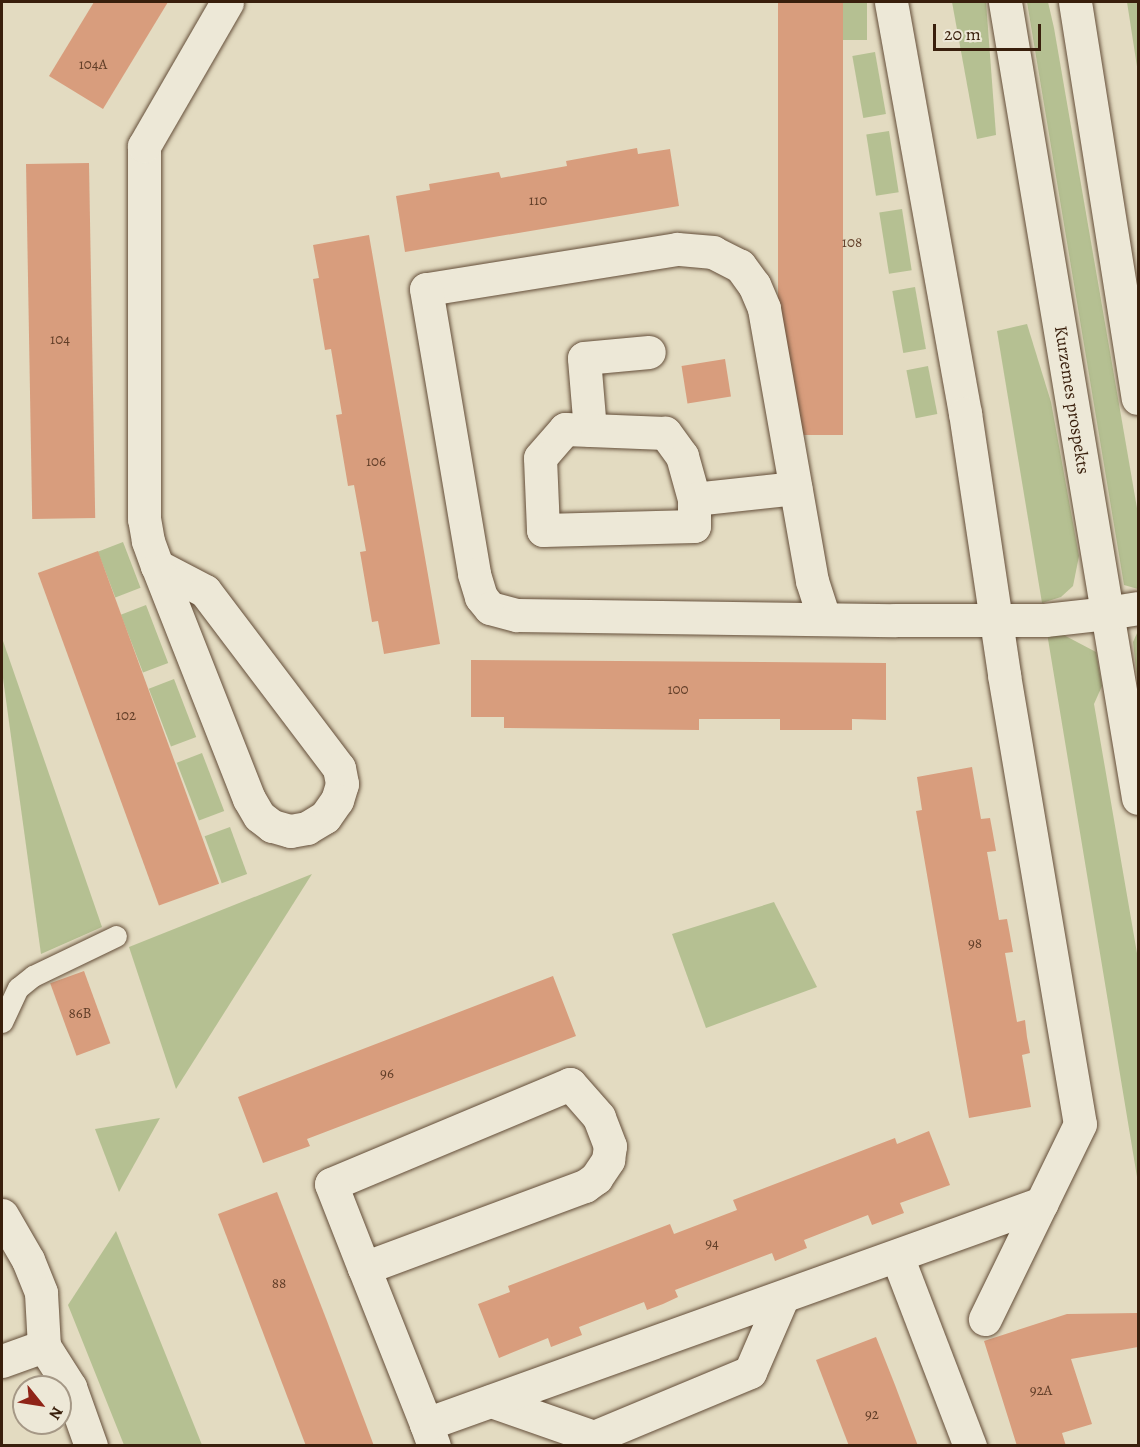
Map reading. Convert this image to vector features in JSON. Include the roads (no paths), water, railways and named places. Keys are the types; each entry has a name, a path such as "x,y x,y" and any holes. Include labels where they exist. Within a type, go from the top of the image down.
{"street":[{"path":"157,566 205,591 339,768 342,784 337,800 325,817 307,828 290,831 272,826 254,808 157,566 144,519 144,146 227,2"},
{"path":"891,2 965,413 1080,1124 985,1319"},
{"name":"Kurzemes prospekts","path":"1005,2 1123,610 1138,798"},
{"path":"1075,2 1138,398"},
{"path":"824,618 812,581 764,308 754,285 728,258 713,252 677,249 426,289 474,574 481,597 490,609 517,615 824,618 997,619 1045,620 1123,610"},
{"path":"590,430 584,358 649,352"},
{"path":"565,429 664,433 682,456 694,499 694,526 543,530 540,458 565,429"},
{"path":"694,499 795,488"},
{"path":"364,1268 585,1186 596,1179 608,1160 610,1146 599,1117 570,1084 331,1184 364,1268 430,1435 491,1401 1042,1203"},
{"path":"2,1215 28,1260 41,1293 44,1346 70,1387 91,1446"},
{"path":"897,1256 970,1446"},
{"path":"491,1401 594,1437 750,1372 782,1298"},
{"path":"2,1361 44,1346"}],"lane":[{"path":"2,1022 18,988 116,936"}]}
